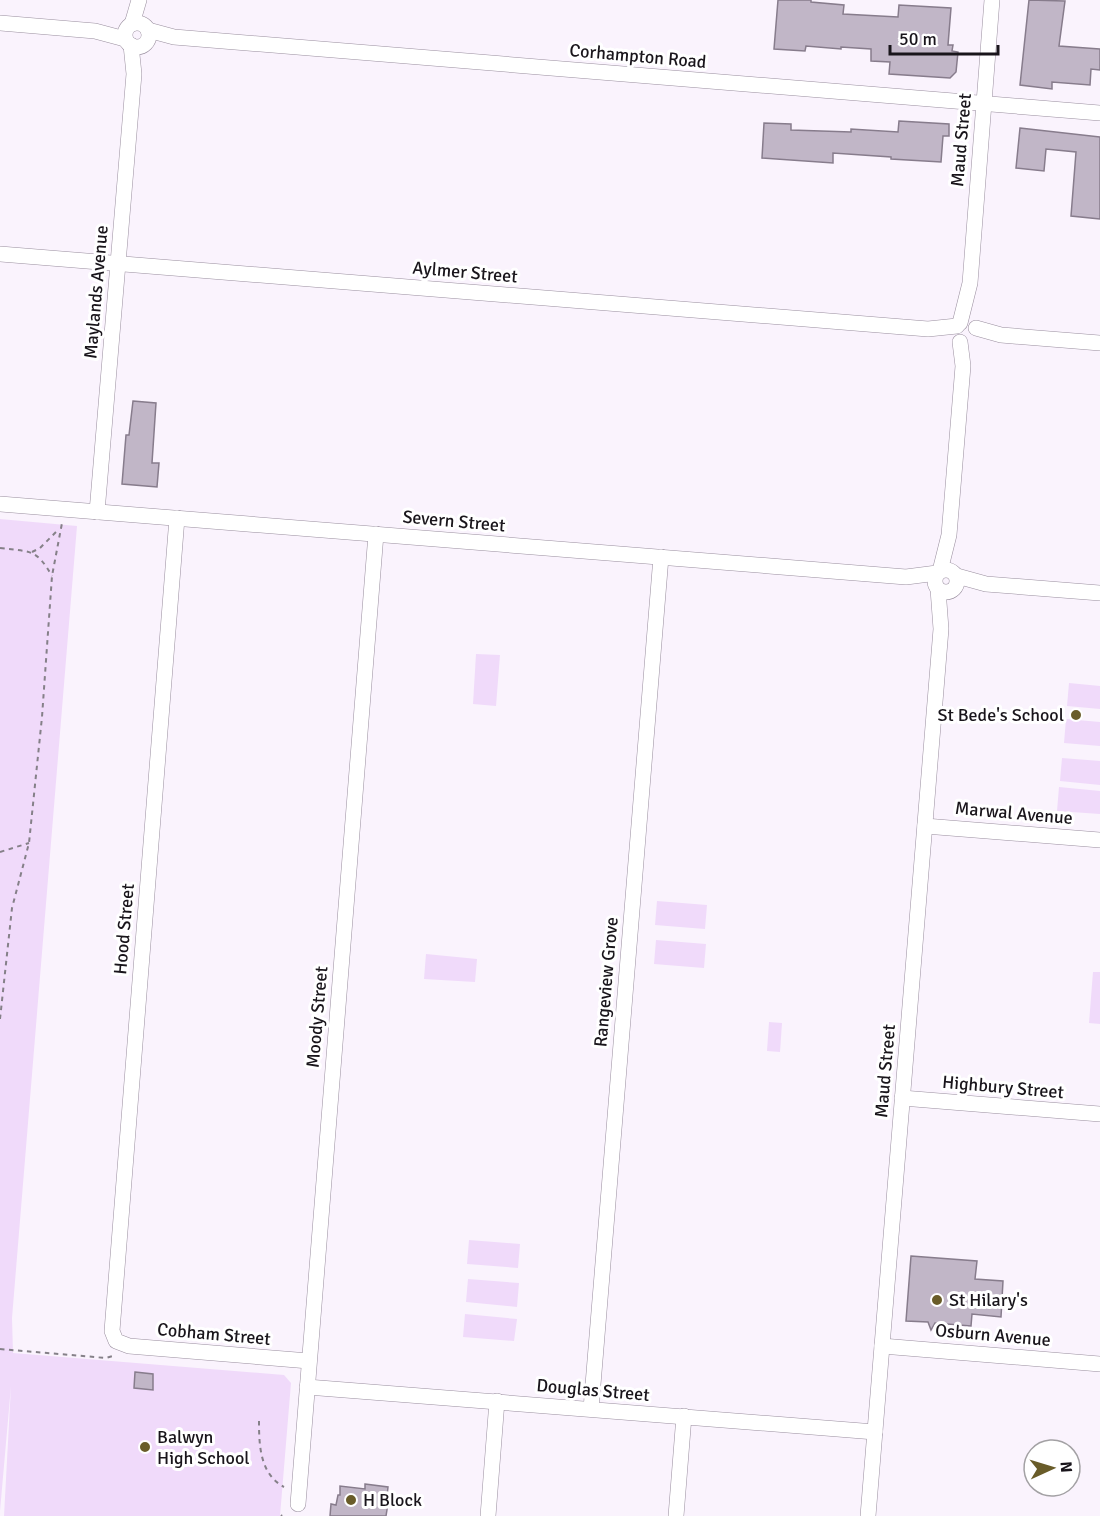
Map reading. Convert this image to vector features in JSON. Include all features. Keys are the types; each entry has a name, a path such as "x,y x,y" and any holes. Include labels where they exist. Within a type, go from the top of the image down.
{"street":[{"name":"Maylands Avenue","path":"97,512 140,0"},
{"name":"Maud Street","path":"868,1516 992,0"},
{"name":"Corhampton Road","path":"0,23 1100,113"},
{"name":"Aylmer Street","path":"0,254 1100,343"},
{"name":"Severn Street","path":"0,504 1100,593"},
{"name":"Hood Street","path":"114,1349 112,1325 177,518"},
{"name":"Moody Street","path":"299,1499 376,534"},
{"name":"Rangeview Grove","path":"591,1409 661,557"},
{"name":"Marwal Avenue","path":"925,826 1100,840"},
{"name":"Highbury Street","path":"902,1098 1100,1114"},
{"name":"Cobham Street","path":"114,1349 129,1346 309,1362"},
{"name":"Osburn Avenue","path":"882,1346 1100,1364"},
{"name":"Douglas Street","path":"307,1387 875,1432"},
{"path":"488,1516 497,1401"},
{"path":"676,1516 684,1416"}],"path":[{"path":"0,548 32,552 40,548 62,525 52,576 42,717 29,843 12,908 0,1019"},
{"path":"32,552 52,576"},
{"path":"0,852 29,843"},
{"path":"0,1349 106,1358 114,1349"},
{"path":"259,1421 261,1455 273,1480 299,1499"}],"shaded area":[{"path":"0,519 77,526 12,1318 13,1353 284,1375 291,1383 280,1516 4,1516 11,1386 0,1511"},
{"path":"476,654 500,655 496,706 473,704"},
{"path":"1069,683 1100,686 1100,709 1067,706"},
{"path":"1066,719 1100,722 1100,746 1064,743"},
{"path":"1062,758 1100,761 1100,785 1060,781"},
{"path":"1059,787 1100,791 1100,814 1057,811"},
{"path":"657,901 707,905 705,929 655,925"},
{"path":"656,940 706,944 704,968 654,964"},
{"path":"426,954 477,959 475,982 424,979"},
{"path":"1093,972 1100,972 1100,1024 1089,1023"},
{"path":"769,1022 782,1023 780,1052 767,1051"},
{"path":"469,1240 520,1244 518,1268 467,1264"},
{"path":"468,1279 519,1283 517,1307 466,1302"},
{"path":"465,1314 517,1319 514,1341 463,1337"}],"building":[{"path":"778,0 811,0 811,2 844,5 843,14 898,17 899,5 951,8 948,45 953,45 952,51 958,52 956,72 950,78 889,74 890,62 871,61 871,49 806,46 805,51 774,49"},
{"path":"1029,0 1065,1 1059,46 1100,49 1100,70 1091,69 1090,85 1052,82 1052,89 1020,85"},
{"path":"899,121 949,124 949,136 943,136 941,162 833,153 833,163 762,158 764,123 791,124 791,130 851,132 851,129 898,132"},
{"path":"1020,128 1100,137 1100,219 1071,216 1076,152 1046,149 1044,171 1016,168"},
{"path":"133,401 156,403 152,463 159,463 157,487 122,484 126,435 129,435"},
{"path":"911,1256 977,1261 975,1279 1003,1281 1001,1317 972,1314 971,1326 935,1323 931,1330 928,1322 906,1321"},
{"path":"135,1372 153,1374 153,1390 134,1388"},
{"path":"365,1484 388,1487 386,1516 330,1516 331,1504 336,1505 338,1495 340,1495 340,1486 365,1489"}],"place":[{"name":"St Bede's School","path":"1076,715"},
{"name":"St Hilary's","path":"937,1300"},
{"name":"Balwyn High School","path":"145,1447"},
{"name":"H Block","path":"351,1500"}]}
